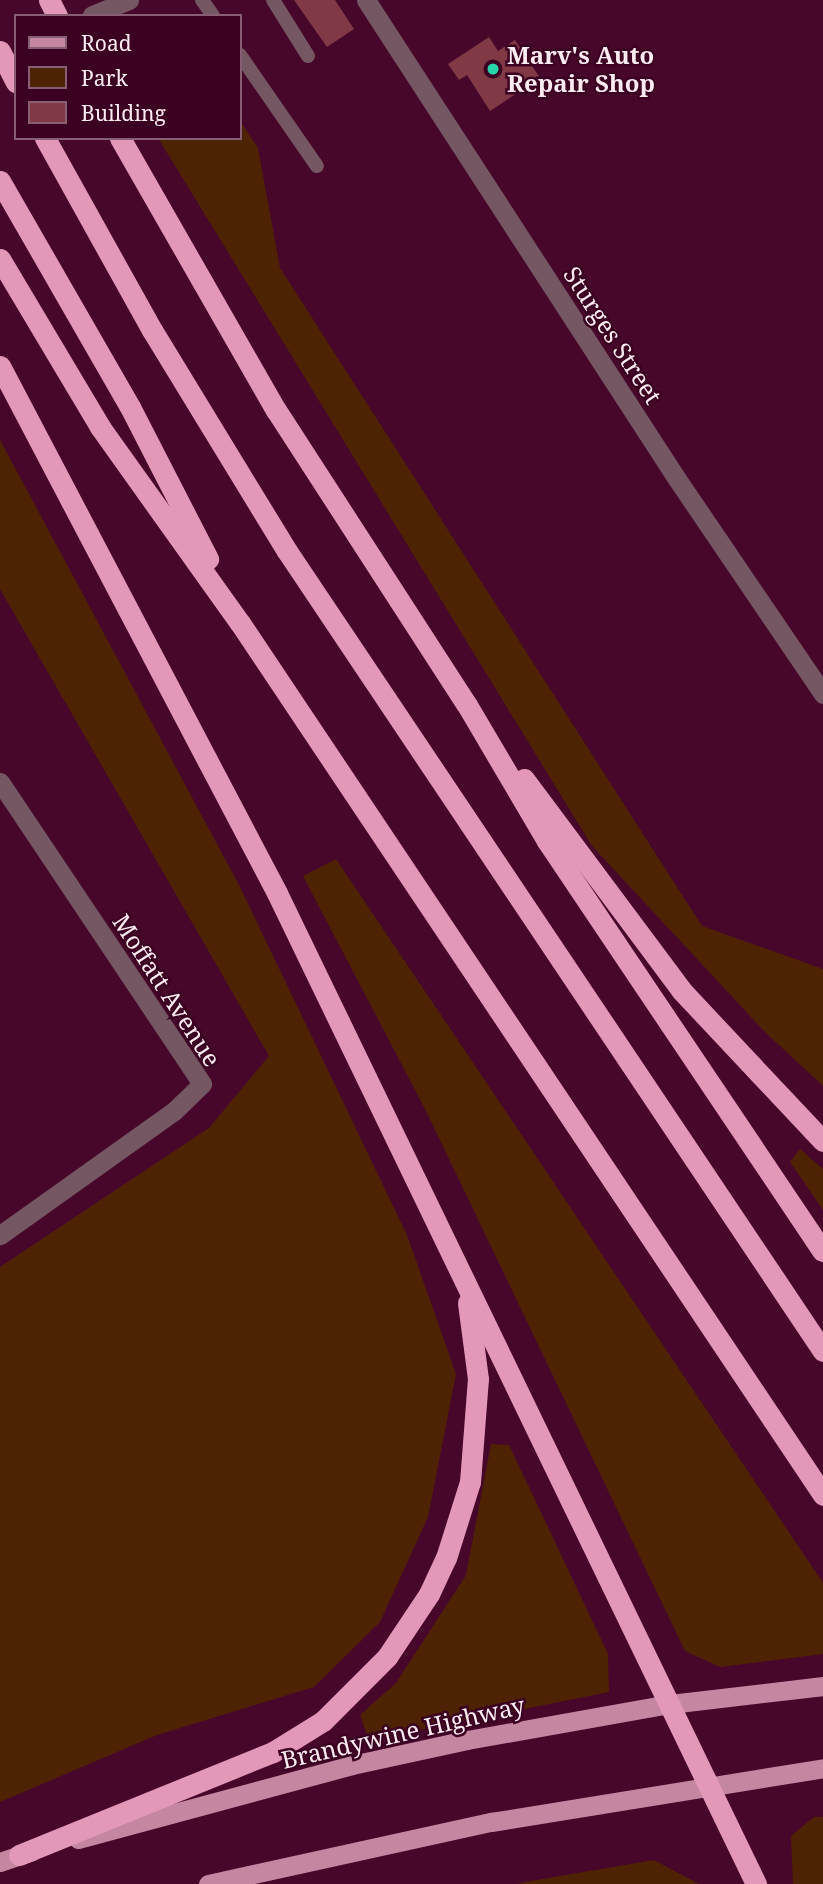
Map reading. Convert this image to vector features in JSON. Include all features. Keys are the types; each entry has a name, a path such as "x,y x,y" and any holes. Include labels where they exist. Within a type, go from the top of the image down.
{"highway":[{"path":"0,51 14,78"},
{"path":"46,140 158,341 287,551 823,1351"},
{"path":"121,140 276,410 467,705 547,841 823,1251"},
{"path":"0,181 130,407 240,623"},
{"path":"0,259 100,427 240,623 823,1496"},
{"path":"0,366 228,794 756,1884"},
{"path":"467,705 641,942 767,1086 823,1141"},
{"path":"10,1858 273,1752 348,1700 394,1647 446,1558 470,1482 478,1379 458,1267"}],"main road":[{"name":"Brandywine Highway","path":"10,1858 352,1765 670,1704 823,1686"},
{"path":"208,1884 491,1822 711,1789 823,1768"}],"street":[{"path":"94,14 129,0"},
{"name":"Sturges Street","path":"366,0 677,479 823,694"},
{"name":"Moffatt Avenue","path":"0,782 202,1084 174,1111 0,1235"}],"lane":[{"path":"273,0 308,56"},
{"path":"242,58 317,166"}],"green space":[{"path":"242,124 258,148 280,268 702,926 823,969 823,1086 765,1032 592,846 159,140 242,140"},
{"path":"0,440 239,885 407,1235 456,1374 428,1517 380,1622 314,1687 157,1735 0,1802 0,1267 209,1128 269,1056 0,589"},
{"path":"336,859 823,1583 823,1654 720,1667 685,1651 426,1111 303,876"},
{"path":"800,1149 823,1169 823,1210 790,1162"},
{"path":"491,1444 509,1445 608,1654 609,1692 369,1740 360,1715 396,1683 466,1575"},
{"path":"814,1817 823,1817 823,1884 793,1884 791,1836"},
{"path":"654,1860 699,1884 517,1884 525,1882"}],"building":[{"path":"294,0 335,0 354,29 327,47"},
{"name":"Marv's Auto Repair Shop","path":"489,37 498,51 515,40 540,78 490,111 467,75 459,80 448,64"}],"place":[{"name":"Marv's Auto Repair Shop","path":"493,69"}]}
